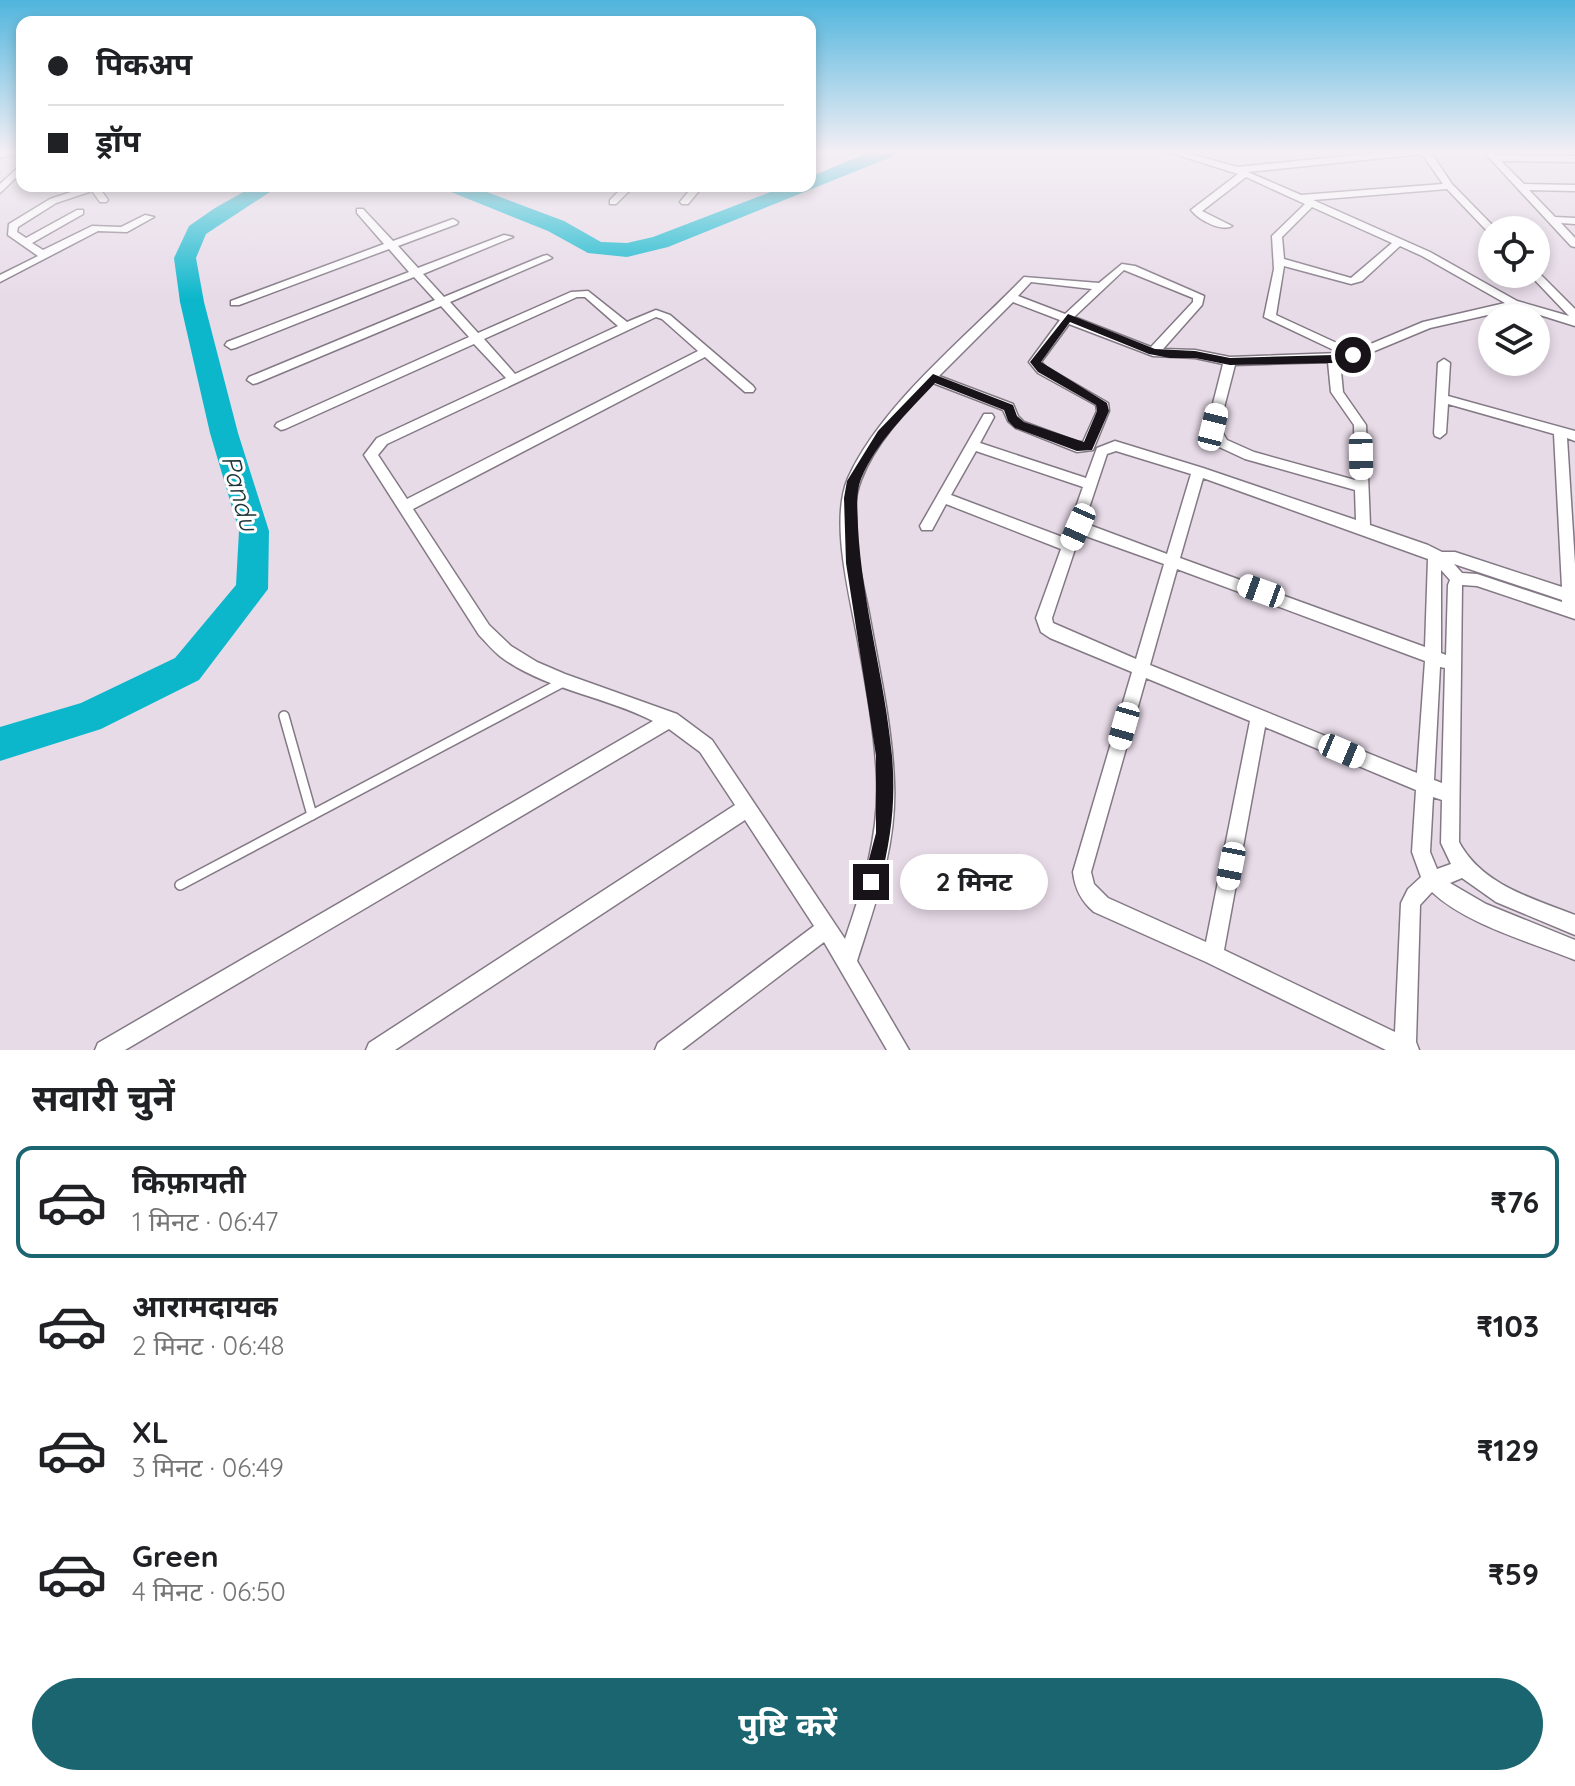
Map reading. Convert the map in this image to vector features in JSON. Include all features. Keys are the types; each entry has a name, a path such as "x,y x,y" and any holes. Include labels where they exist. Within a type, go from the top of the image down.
{"street":[{"path":"43,254 12,229 16,223 56,200"},
{"path":"1208,200 1196,210 1227,226"},
{"path":"1316,200 1306,201 1278,233 1278,261 1270,317 1353,355"},
{"path":"1463,200 1478,216"},
{"path":"1532,200 1575,244"},
{"path":"1306,201 1473,278 1513,303 1575,322"},
{"path":"360,211 513,379"},
{"path":"0,244 21,239 80,212"},
{"path":"0,279 40,261 43,254 96,228 123,230 149,217"},
{"path":"1552,220 1575,221"},
{"path":"235,303 453,222"},
{"path":"231,345 508,237"},
{"path":"1278,261 1351,281 1358,279 1399,242"},
{"path":"253,380 547,258"},
{"path":"933,378 1009,407 1012,418 1020,425 1077,447 1088,447 1103,411 1102,403 1042,370 1035,362 1068,317 1118,269 1126,267 1199,296 1198,303 1153,352"},
{"path":"847,962 879,856 886,804 880,726 853,563 853,481 882,434 1028,279 1100,286"},
{"path":"1548,288 1575,316"},
{"path":"281,426 579,293 588,294 625,326"},
{"path":"1011,297 1153,352 1195,354 1230,361 1334,359 1353,355 1427,325 1501,309 1513,303"},
{"path":"749,389 662,314 647,315 375,447 371,455 493,641 518,659 671,719 706,746 827,928 899,1050"},
{"path":"404,507 706,352"},
{"path":"1334,359 1337,392 1360,425 1363,528"},
{"path":"1230,361 1213,427 1222,443 1250,456 1362,487"},
{"path":"1440,433 1444,363"},
{"path":"1442,398 1575,436"},
{"path":"927,526 988,417"},
{"path":"1560,432 1570,510 1572,604"},
{"path":"972,445 1090,484"},
{"path":"1450,795 1046,627 1046,608 1078,527 1102,451 1115,446 1198,471 1423,549 1440,558 1458,579 1477,580 1572,604"},
{"path":"1198,471 1082,872 1083,885 1089,896 1101,905 1213,955 1407,1049 1411,903 1415,894 1434,880 1464,868"},
{"path":"943,497 1069,546"},
{"path":"1078,527 1455,665"},
{"path":"1440,558 1455,558 1572,604"},
{"path":"1440,558 1433,567 1433,655 1421,852 1434,880 1465,903 1575,950"},
{"path":"1458,579 1455,585 1450,843 1464,868 1492,888 1575,925"},
{"path":"1213,955 1259,716"},
{"path":"118,1046 671,719"},
{"path":"376,1050 748,807"},
{"path":"665,1050 827,928"}],"lane":[{"path":"180,885 566,680"},
{"path":"284,716 312,815"}],"waterway":[{"name":"Pandu","path":"0,744 88,717 187,669 252,589 254,531 224,433 192,302 185,258 197,231 244,200"},
{"name":"Pandu","path":"489,200 556,226 596,248 627,250 660,242 768,200"}],"route":[{"path":"871,882 884,833 884,756 853,563 851,498 853,481 863,464 882,434 907,406 933,378 1009,407 1014,422 1020,425 1077,447 1088,447 1103,411 1102,403 1042,370 1035,362 1068,317 1153,352 1170,355 1195,354 1230,361 1334,359 1353,355"}]}
